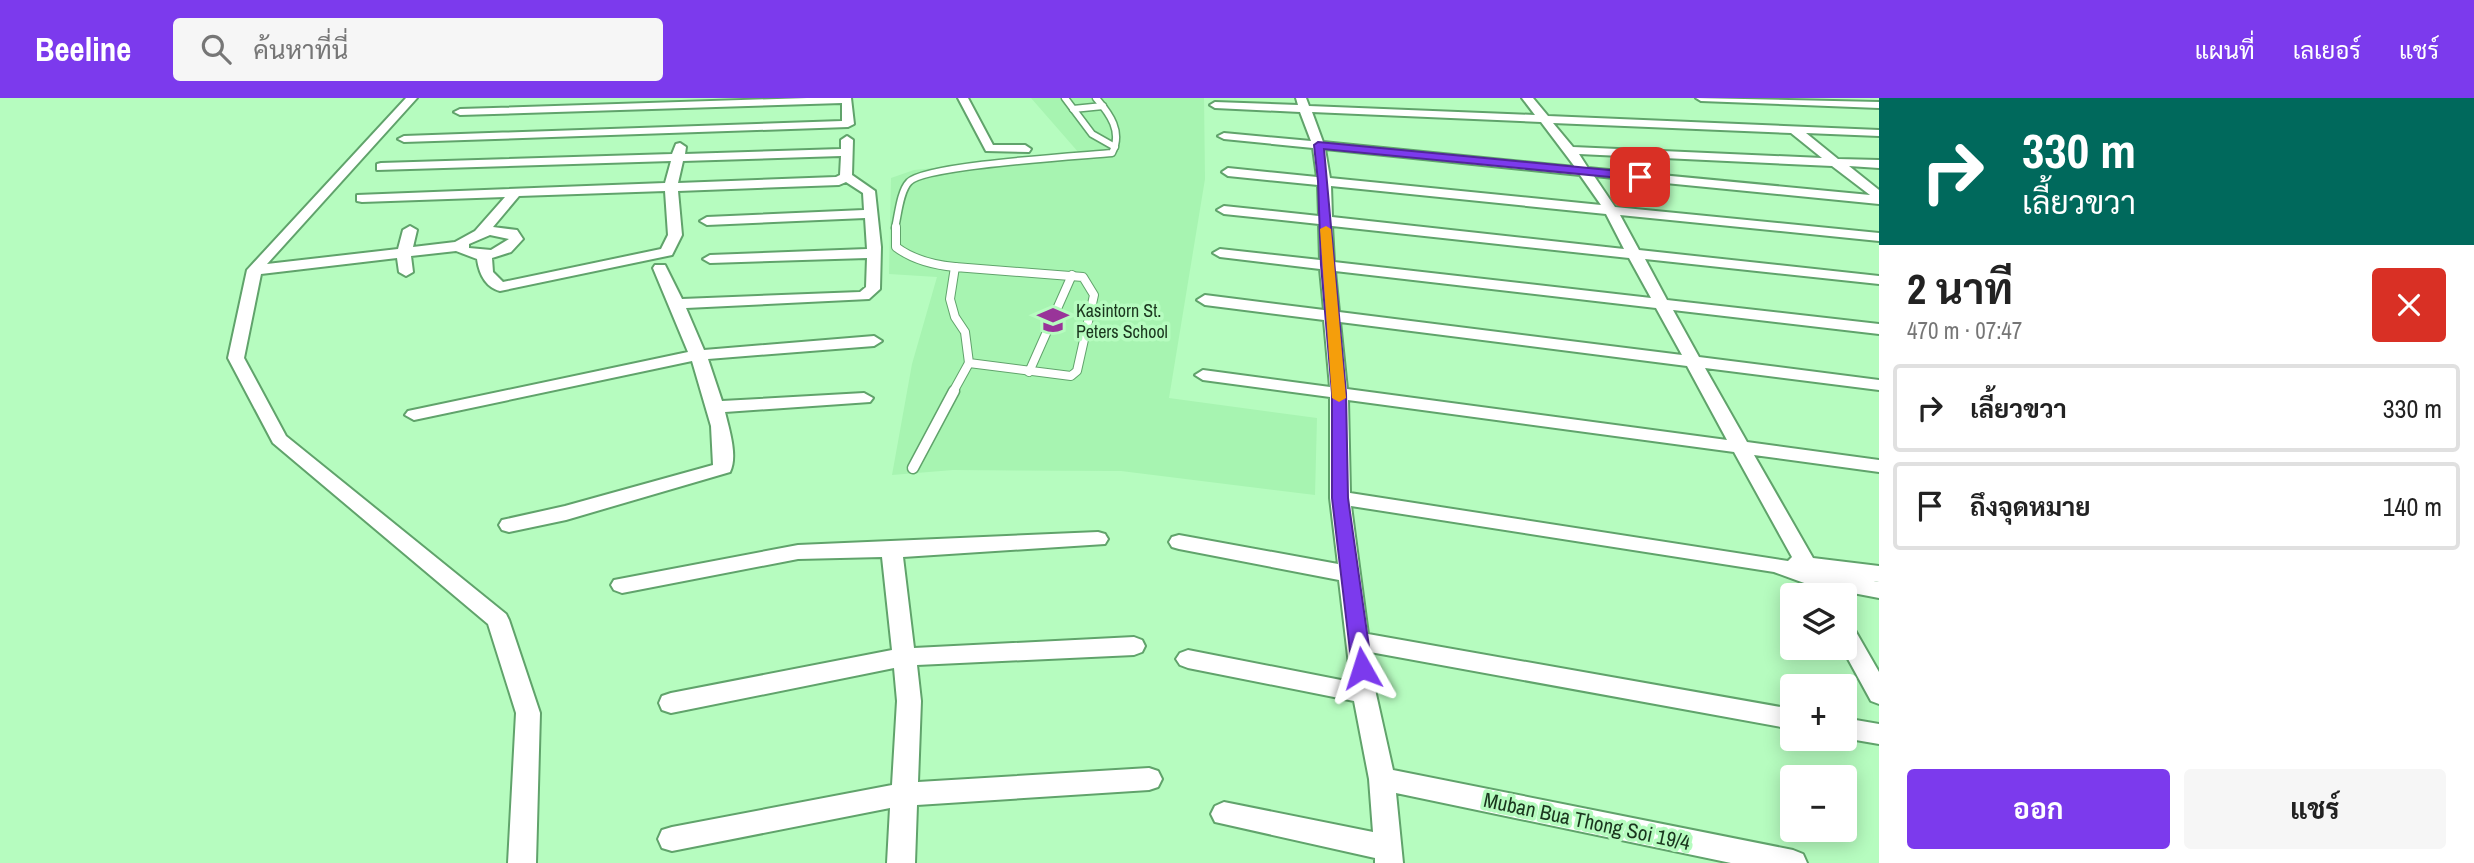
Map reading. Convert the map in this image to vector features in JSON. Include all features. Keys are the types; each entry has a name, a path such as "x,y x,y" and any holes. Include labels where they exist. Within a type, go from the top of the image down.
{"street":[{"path":"412,98 254,270 236,358 279,439 498,620 528,713 522,863"},
{"path":"963,98 990,148 1025,149"},
{"path":"1527,98 1570,150 1611,211 1815,579"},
{"path":"1700,98 1879,105"},
{"path":"1755,99 1838,162 1879,198"},
{"path":"460,112 692,102 847,100 846,177"},
{"path":"484,255 486,273 500,287 667,252 675,235 671,187 676,157 692,102"},
{"path":"1224,814 1389,855 1382,779 1364,694 1360,641 1340,498 1339,393 1326,265 1324,181 1318,145 1303,103"},
{"path":"1215,105 1303,103 1544,119 1879,133"},
{"path":"404,139 848,124"},
{"path":"1224,136 1879,198"},
{"path":"1570,150 1879,164"},
{"path":"381,167 847,152"},
{"path":"1228,172 1879,237"},
{"path":"362,198 839,181 846,177"},
{"path":"677,305 693,302 864,296 873,289 874,253 869,191 846,177"},
{"path":"481,232 516,192"},
{"path":"1224,210 1879,280"},
{"path":"707,220 871,214"},
{"path":"406,272 404,253 410,230"},
{"path":"254,270 461,246 467,238 481,232 506,231 516,239 503,251 484,255 467,253 461,246"},
{"path":"710,258 874,253"},
{"path":"1220,253 1879,329"},
{"path":"509,525 566,513 723,468 724,444 707,378 660,268"},
{"path":"1205,300 1879,385"},
{"path":"414,415 698,355 874,341"},
{"path":"1203,375 1879,466"},
{"path":"715,408 864,398"},
{"path":"1340,498 1776,565 1815,579 1879,590"},
{"path":"622,585 799,552 1098,539"},
{"path":"1179,542 1349,574"},
{"path":"891,550 909,701 901,863"},
{"path":"1815,579 1879,574"},
{"path":"1360,641 1780,717"},
{"path":"671,703 904,657 1135,646"},
{"path":"1857,648 1871,666 1879,694"},
{"path":"1188,659 1364,694"},
{"path":"1857,730 1879,734"},
{"path":"672,839 904,794 1149,779"},
{"name":"Muban Bua Thong Soi 19/4","path":"1382,779 1793,863"}],"lane":[{"path":"1065,98 1098,140 1115,147"},
{"path":"969,363 1071,376 1077,371 1094,295 1083,277 942,266 912,257 896,247 895,229 907,183 914,178 944,170 1112,153 1118,138 1117,131 1104,106 1096,98"},
{"path":"1073,109 1104,106"},
{"path":"913,468 969,363 965,332 955,317 950,299 955,267"},
{"path":"1029,372 1072,275"}],"shaded area":[{"name":"Kasintorn St. Peters School","path":"1031,98 1204,98 1205,179 1169,398 1317,418 1315,495 1121,471 953,470 892,475 912,364 937,277 889,274 891,178 914,170 1079,153"}],"slow traffic":[{"path":"1326,229 1326,265 1339,398"}],"place":[{"name":"Kasintorn St. Peters School","path":"1053,320"}],"route":[{"path":"1362,668 1340,498 1339,393 1326,265 1324,181 1318,145 1640,177"}]}
